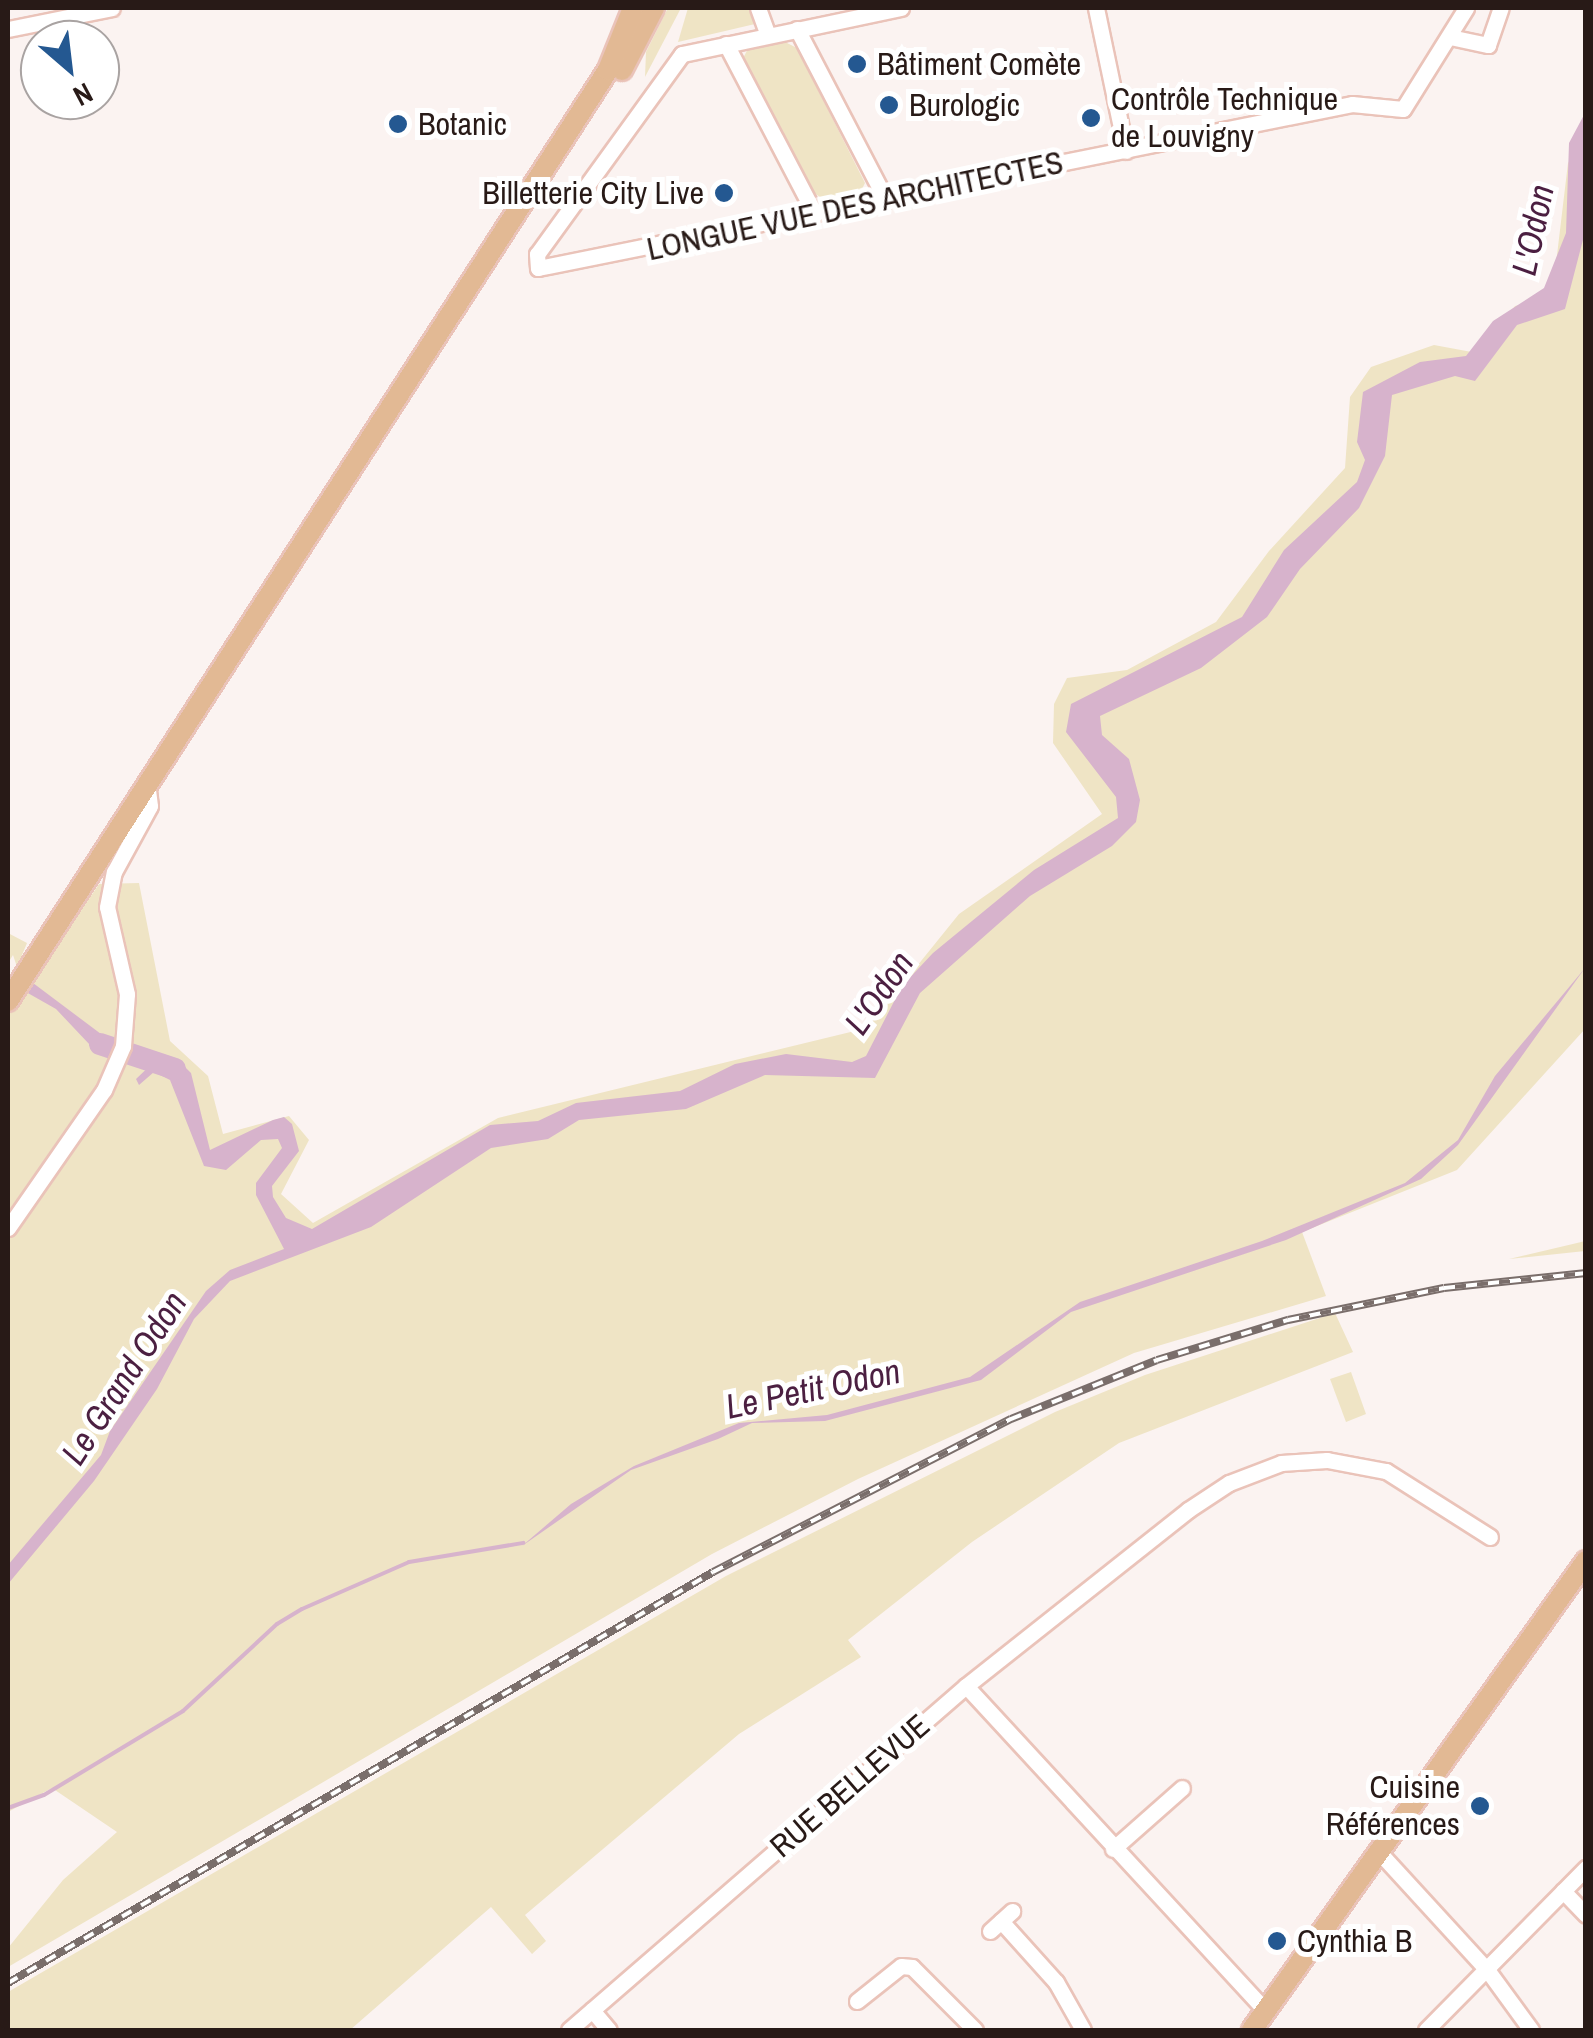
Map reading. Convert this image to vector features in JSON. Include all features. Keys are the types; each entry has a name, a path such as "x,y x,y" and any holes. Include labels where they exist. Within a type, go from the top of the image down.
{"main road":[{"path":"8,1000 46,947 539,179 620,48 633,8"},
{"path":"539,179 618,78 654,8"},
{"path":"1252,2030 1586,1561"}],"street":[{"path":"8,29 112,8"},
{"path":"758,8 768,35"},
{"path":"815,214 726,44 901,8"},
{"path":"1096,8 1126,151"},
{"path":"1466,8 1450,36 1488,45 1501,8"},
{"path":"797,29 886,200"},
{"name":"LONGUE VUE DES ARCHITECTES","path":"726,44 682,54 537,254 538,268 1352,104 1406,108 1450,36"},
{"path":"8,1228 116,1067 124,1046 128,994 107,907 114,872 150,806 148,789"},
{"name":"RUE BELLEVUE","path":"569,2030 966,1686 1188,1510 1229,1483 1282,1463 1327,1460 1386,1471 1490,1537"},
{"path":"966,1686 1266,2011"},
{"path":"1113,1849 1182,1788"},
{"path":"1378,1852 1488,1970 1531,2030"},
{"path":"1426,2030 1586,1868"},
{"path":"1563,1891 1586,1915"},
{"path":"1001,1921 1056,1982 1084,2030"},
{"path":"856,2001 902,1966 912,1967 975,2030"},
{"path":"592,2010 609,2030"}],"shaded area":[{"path":"668,8 681,8 645,77 646,52"},
{"path":"688,8 748,8 755,24 678,42"},
{"path":"785,42 797,48 865,183 861,191 823,199 811,191 743,58 748,49"},
{"path":"1585,113 1585,232 1565,309 1517,325 1475,381 1455,376 1392,395 1385,456 1359,508 1300,569 1267,617 1201,668 1100,716 1102,735 1129,759 1140,800 1136,822 1112,846 1030,896 920,993 875,1078 765,1075 686,1109 579,1120 548,1139 491,1148 371,1227 230,1281 194,1319 157,1389 94,1481 8,1584 8,1565 101,1455 110,1431 206,1291 230,1270 284,1249 256,1195 256,1183 282,1148 278,1139 261,1140 226,1170 204,1166 170,1080 154,1072 139,1085 136,1079 158,1058 178,1060 191,1073 210,1150 273,1120 284,1117 292,1124 299,1151 272,1186 273,1197 286,1218 312,1229 490,1125 538,1121 576,1103 680,1091 735,1064 786,1054 852,1062 866,1056 902,986 933,953 1034,870 1118,818 1116,797 1066,732 1071,704 1242,617 1284,550 1357,482 1365,460 1357,442 1363,392 1420,362 1466,356 1493,321 1544,288 1566,233 1569,143"},
{"path":"1585,137 1585,1029 1457,1170 1302,1232 1326,1296 1134,1353 858,1479 712,1554 8,1967 8,1948 63,1880 117,1832 52,1788 8,1812 8,991 21,999 99,884 139,883 170,1041 208,1076 223,1134 289,1116 309,1140 281,1194 313,1223 498,1118 867,1028 959,914 1102,814 1053,743 1054,704 1067,678 1127,670 1216,622 1269,551 1345,468 1350,397 1371,367 1434,345 1477,353 1515,306 1552,297 1568,163"},
{"path":"8,933 27,943 17,967 13,955 8,963"},
{"path":"1585,968 1458,1145 1421,1179 1286,1240 1071,1312 981,1380 825,1421 752,1423 631,1470 522,1546 571,1504 634,1466 739,1423 827,1415 970,1377 1080,1302 1262,1241 1405,1183 1458,1140 1495,1076"},
{"path":"33,983 117,1046 113,1054 90,1045 56,1009 26,992"},
{"path":"1585,1241 1585,1251 1509,1259 1577,1243"},
{"path":"1335,1313 1353,1352 1119,1443 972,1542 848,1640 861,1657 739,1734 525,1915 546,1941 532,1954 491,1907 350,2030 8,2030 8,1992 726,1576 1055,1412 1145,1375"},
{"path":"1351,1372 1366,1414 1346,1422 1330,1379"}],"waterway":[{"name":"L'Odon","path":"100,1044 175,1069"},
{"name":"Le Petit Odon","path":"8,1808 44,1795 183,1711 277,1624 302,1609 409,1562 523,1543"}],"railway":[{"path":"8,1983 713,1572 1011,1419 1157,1360 1288,1320 1444,1288 1586,1273"}],"place":[{"name":"Bâtiment Comète","path":"857,64"},
{"name":"Burologic","path":"889,105"},
{"name":"Contrôle Technique de Louvigny","path":"1091,118"},
{"name":"Botanic","path":"398,124"},
{"name":"Billetterie City Live","path":"724,193"},
{"name":"Cuisine Références","path":"1480,1806"},
{"name":"Cynthia B","path":"1277,1941"}],"water label":[{"name":"Le Grand Odon","path":"124,1378"}]}
